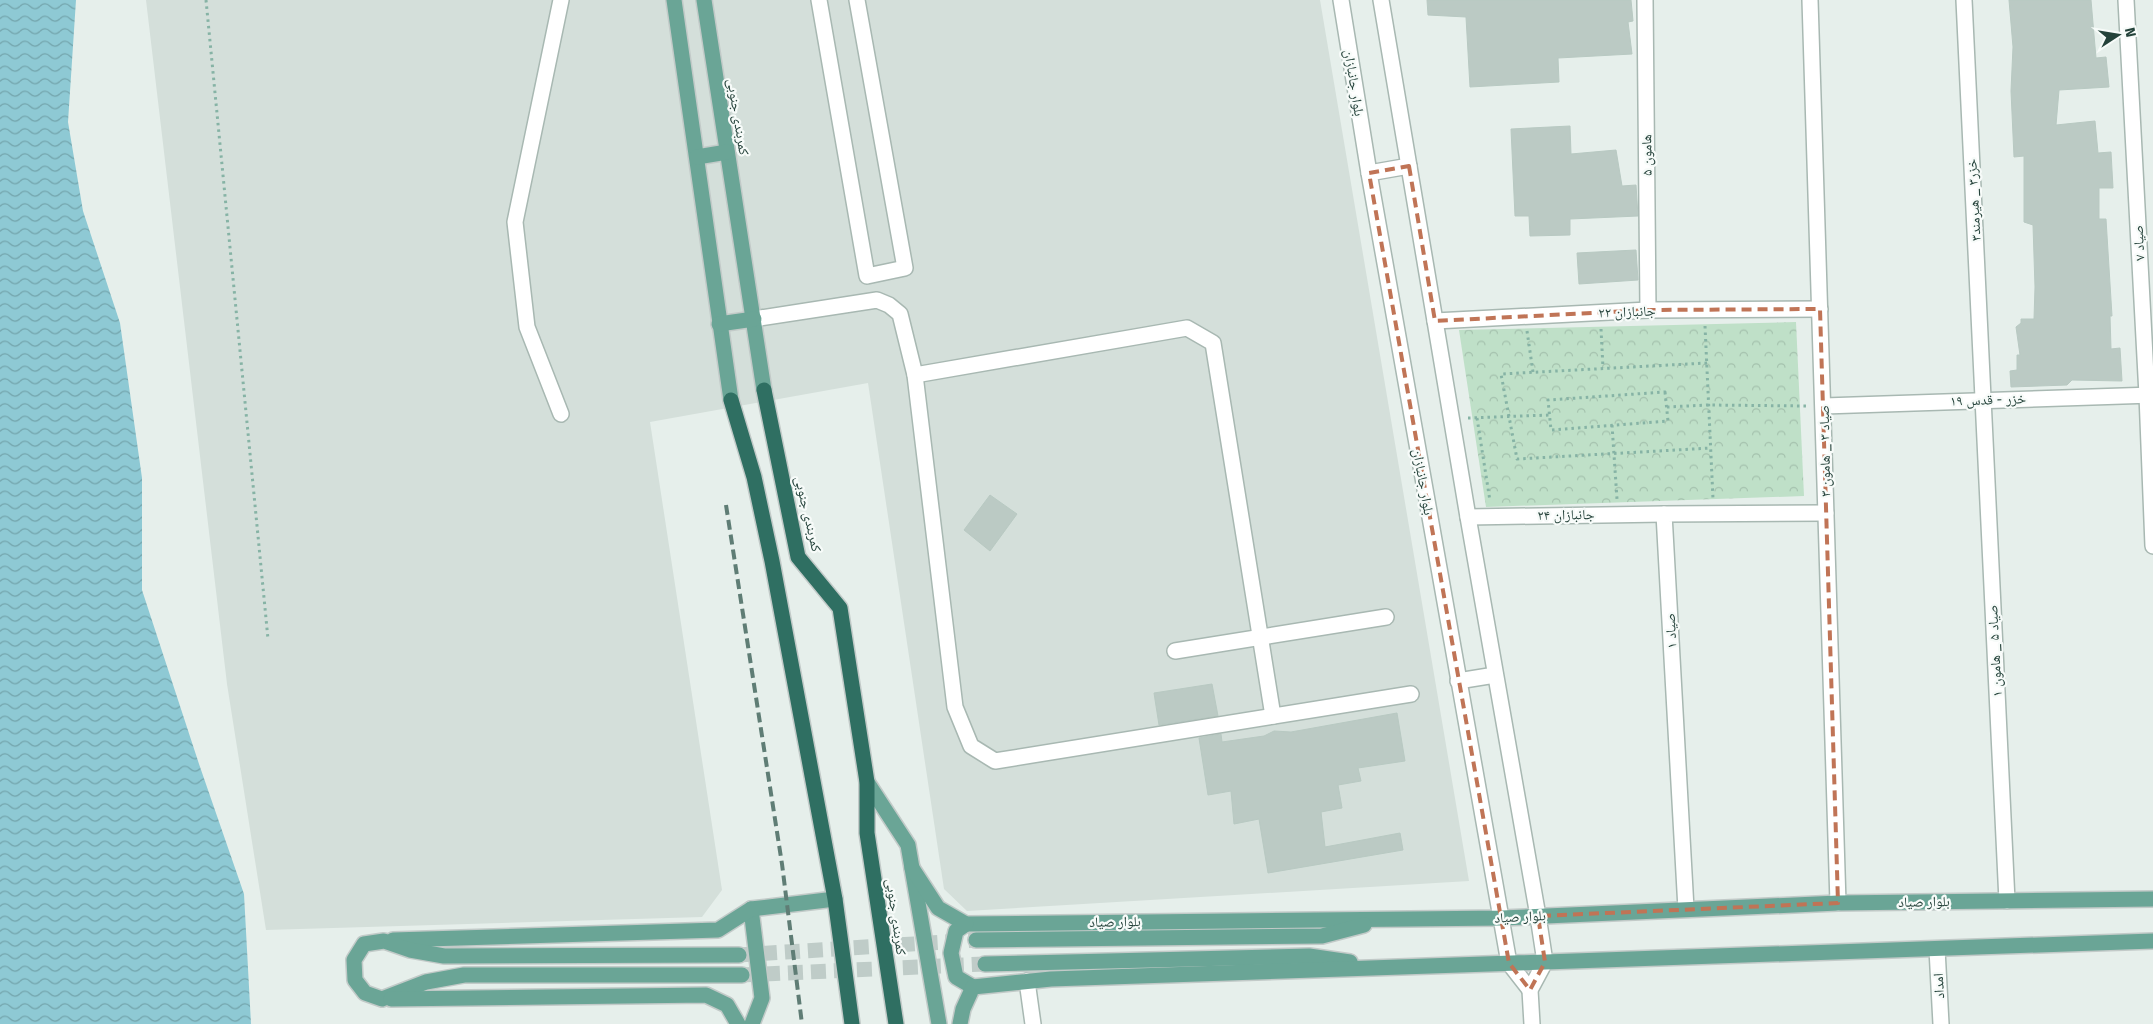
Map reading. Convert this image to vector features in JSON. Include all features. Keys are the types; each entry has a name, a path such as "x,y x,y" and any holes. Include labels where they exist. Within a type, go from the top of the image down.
{"highway":[{"name":"کمربندی جنوبی","path":"764,390 798,558 840,608 867,782 867,833 896,1024"},
{"path":"731,400 754,477 835,899 852,1024"},
{"path":"754,477 782,473"}],"main road":[{"path":"674,0 731,400"},
{"name":"کمربندی جنوبی","path":"704,0 764,390"},
{"path":"697,157 727,152"},
{"path":"720,324 754,319"},
{"path":"867,782 908,845 939,1024"},
{"path":"912,868 938,908 966,924 956,930 951,952 956,977 973,987 1026,981 2153,941"},
{"path":"738,1024 727,1005 706,995 382,999 365,993 355,980 354,960 364,944 384,941 718,930 752,909 835,899"},
{"name":"بلوار صیاد","path":"966,924 1502,918 1838,903 2153,899"},
{"path":"752,909 762,998 752,1024"},
{"path":"976,940 1322,936 1390,919"},
{"path":"384,941 410,950 444,956 739,955"},
{"path":"985,964 1309,956 1383,968"},
{"path":"382,999 426,982 464,975 742,974"},
{"path":"960,1024 963,1008 973,987"}],"street":[{"path":"561,0 514,222 528,326 561,414"},
{"path":"819,0 872,301"},
{"path":"857,0 905,268 867,276"},
{"name":"بلوار جانبازان","path":"1341,0 1369,173 1509,964"},
{"path":"1381,0 1545,962 1530,990 1532,1024"},
{"name":"هامون ۵","path":"1645,0 1648,310"},
{"name":"صیاد ۳ _ هامون ۳","path":"1810,0 1838,903"},
{"name":"خزر۳ _ هیرمند۳","path":"1964,0 1983,400"},
{"name":"صیاد ۷","path":"2126,0 2150,395 2153,546"},
{"path":"1369,173 1409,166"},
{"path":"754,319 877,300 889,305 900,314 906,331 915,375 955,707 971,746 995,761 1411,694"},
{"name":"جانبازان ۲۲","path":"1435,321 1648,310 1820,308"},
{"path":"915,375 1187,328 1213,343 1273,716"},
{"name":"خزر - قدس ۱۹","path":"1824,406 2150,395"},
{"name":"صیاد ۵ _ هامون ۱","path":"1983,400 2007,901"},
{"path":"1664,514 1826,513"},
{"name":"جانبازان ۲۴","path":"1468,517 1664,514"},
{"name":"صیاد ۱","path":"1664,514 1686,909"},
{"path":"1175,651 1386,616"},
{"path":"1458,681 1496,675"},
{"name":"امداد","path":"1937,949 1941,1024"},
{"path":"1509,964 1530,990"},
{"path":"1026,981 1033,1024"}],"path":[{"path":"206,0 268,639"},
{"path":"1704,310 1714,514"},
{"path":"1601,313 1603,368"},
{"path":"1525,316 1532,372"},
{"path":"1706,363 1501,374 1517,459 1710,448"},
{"path":"1666,392 1668,421 1551,430 1550,415 1548,400 1666,392"},
{"path":"1667,407 1708,405 1824,406"},
{"path":"1452,419 1550,415"},
{"path":"1477,418 1493,516"},
{"path":"1612,425 1618,514"}],"highlighted area":[{"path":"1409,166 1435,321 1648,310 1820,309 1838,903 1538,916 1545,962 1530,990 1509,963 1369,173"}],"shaded area":[{"path":"146,0 1320,0 1469,881 967,911 944,889 868,383 650,422 722,890 702,917 266,930 227,684"}],"green space":[{"path":"1796,322 1804,496 1486,507 1459,330"}],"water":[{"path":"0,0 76,0 68,122 83,211 120,323 142,478 142,590 244,894 251,1024 0,1024"}],"building":[{"path":"1427,0 1631,0 1633,21 1628,22 1632,54 1558,58 1559,82 1470,87 1466,17 1428,15"},
{"path":"2009,0 2091,0 2096,58 2106,57 2109,87 2059,90 2056,125 2095,121 2098,153 2111,152 2113,188 2099,188 2099,219 2106,219 2112,316 2110,316 2111,349 2120,348 2122,381 2072,380 2067,385 2011,387 2010,371 2017,370 2017,355 2020,355 2016,327 2021,323 2021,319 2034,319 2035,287 2033,225 2024,222 2024,156 2014,157 2011,91 2013,47"},
{"path":"1570,126 1571,154 1616,150 1622,186 1636,185 1638,216 1570,219 1570,235 1530,236 1529,216 1515,216 1511,129"},
{"path":"1636,250 1638,280 1579,284 1577,253"},
{"path":"990,495 1017,514 990,551 964,530"},
{"path":"1212,684 1218,716 1159,725 1154,693"},
{"path":"1397,713 1405,761 1358,768 1361,781 1338,785 1342,808 1321,812 1325,847 1400,833 1403,850 1268,873 1259,819 1234,824 1231,791 1208,795 1199,738 1221,734 1222,742 1264,736 1274,731 1291,732"}],"tunnel":[{"path":"739,955 976,940"},
{"path":"742,975 985,964"}],"railway":[{"path":"726,505 782,864 802,1024"}]}
